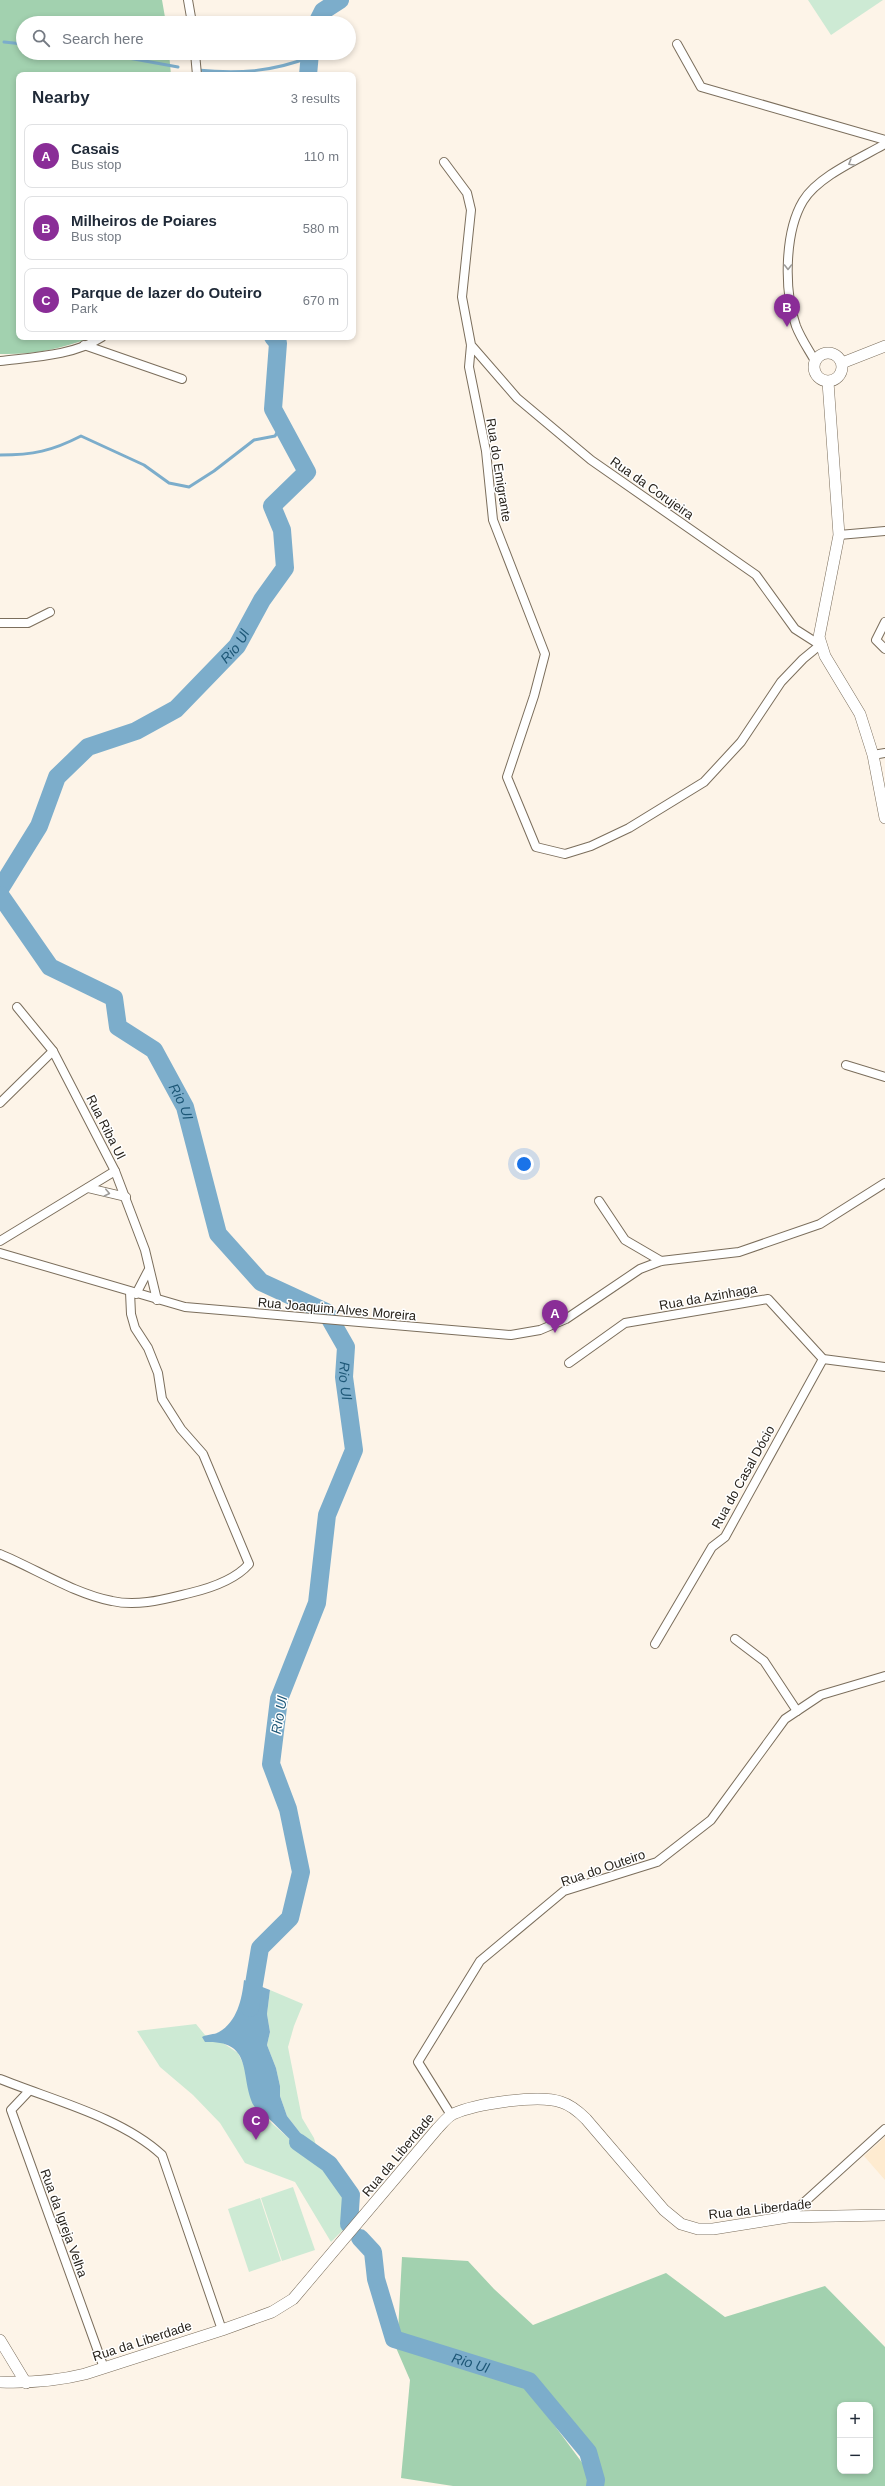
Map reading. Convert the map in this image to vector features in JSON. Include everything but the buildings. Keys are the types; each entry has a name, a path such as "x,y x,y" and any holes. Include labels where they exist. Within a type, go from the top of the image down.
{"street":[{"path":"188,0 191,16"},
{"path":"677,44 701,86 885,140"},
{"path":"196,60 197,72"},
{"path":"828,382 816,375 815,361 796,326 791,304 788,254 796,219 803,200 824,179 885,144"},
{"name":"Rua do Emigrante","path":"444,162 467,193 471,210 462,296 472,345 469,367 486,451 493,520 544,654 534,696 507,777 536,847 565,854 591,846 628,828 704,782 741,742 781,682 803,659 820,646"},
{"path":"0,361 64,352 84,346 96,340"},
{"name":"Rua da Corujeira","path":"472,345 517,398 591,460 756,575 794,629 820,646"},
{"path":"84,346 182,379"},
{"path":"842,363 885,346"},
{"path":"815,361 822,354 832,353 842,363"},
{"path":"828,382 840,376 842,363"},
{"path":"828,382 839,535 820,628 820,646 860,714 873,755 885,818"},
{"path":"839,535 885,531"},
{"path":"0,623 28,623 50,612"},
{"path":"885,622 876,640 885,649"},
{"path":"873,755 885,753"},
{"name":"Rua Riba Ul","path":"17,1007 54,1051 115,1171 145,1250 148,1271 157,1300"},
{"path":"0,1103 54,1051"},
{"path":"846,1065 885,1077"},
{"path":"0,1242 115,1171"},
{"name":"Rua Joaquim Alves Moreira","path":"0,1253 185,1307 308,1319 511,1335 540,1330 566,1318 640,1270 661,1261 739,1252 820,1224 885,1183"},
{"path":"88,1188 126,1197"},
{"path":"599,1201 625,1240 661,1261"},
{"path":"0,1554 94,1596 114,1602 150,1602 202,1590 239,1575 249,1564 203,1454 181,1429 162,1400 158,1373 148,1348 135,1328 131,1314 133,1293 148,1271"},
{"name":"Rua da Azinhaga","path":"570,1363 625,1323 768,1299 823,1359"},
{"path":"823,1359 885,1367"},
{"name":"Rua do Casal Dócio","path":"655,1644 712,1547 724,1536 823,1359"},
{"path":"735,1639 764,1661 797,1711"},
{"name":"Rua do Outeiro","path":"451,2115 418,2062 480,1961 564,1891 657,1862 711,1820 785,1719 821,1695 885,1676"},
{"path":"0,2078 99,2118 145,2140 162,2156 222,2330"},
{"name":"Rua da Igreja Velha","path":"29,2090 11,2110 104,2368"},
{"name":"Rua da Liberdade","path":"0,2382 26,2383 63,2380 222,2330 272,2312 293,2299 437,2129 451,2115 465,2110 531,2098 548,2098 563,2102 576,2109 586,2119 664,2210 681,2224 698,2229 713,2229 788,2217 885,2215"},
{"path":"788,2217 885,2129"},
{"path":"0,2340 26,2383"}],"shaded area":[{"path":"885,2137 885,2180 864,2156"}],"green space":[{"path":"0,0 162,0 165,16 16,16 16,60 170,60 171,72 16,72 16,340 83,340 47,350 0,354"},
{"path":"808,0 883,0 831,35"},
{"path":"270,1990 303,2004 294,2026 288,2047 302,2118 314,2138 319,2157 329,2164 351,2195 349,2224 331,2242 295,2182 245,2163 220,2123 193,2095 160,2067 137,2031 196,2024 205,2035 220,2041 238,2053 245,2068 254,2106 302,2150 318,2156 287,2116 280,2096 280,2086 276,2068 267,2045 270,2032 267,2014"},
{"path":"293,2187 315,2250 282,2261 261,2198"},
{"path":"260,2198 281,2261 249,2272 228,2209"},
{"path":"402,2257 468,2261 494,2289 533,2325 666,2273 725,2317 825,2286 885,2347 885,2486 600,2486 601,2479 593,2451 534,2377 398,2332"},
{"path":"394,2343 526,2387 592,2476 591,2486 453,2486 401,2478 410,2380"}],"water":[{"path":"244,1980 270,1990 267,2014 270,2032 267,2045 276,2068 280,2086 280,2096 287,2116 319,2157 302,2149 266,2116 255,2108 250,2095 243,2062 239,2054 232,2047 221,2043 205,2042 202,2037 219,2032 230,2022 238,2009"}],"waterway":[{"name":"Rio Ul","path":"320,16 323,11 340,0"},
{"path":"4,42 16,43"},
{"path":"140,60 178,67"},
{"path":"241,72 268,69 302,60"},
{"name":"Rio Ul","path":"308,72 309,60"},
{"path":"197,70 227,72"},
{"path":"227,72 241,72"},
{"name":"Rio Ul","path":"0,889 39,826 57,777 88,747 136,731 176,709 237,646 262,600 285,568 282,530 272,506 307,472 273,409 278,343 276,340"},
{"path":"0,455 32,453 51,449 81,436 144,465 169,483 189,487 214,471 254,440 275,436 282,424"},
{"name":"Rio Ul","path":"0,895 50,967 114,998 118,1027 154,1050 185,1107 218,1234 261,1282 326,1312 346,1347 344,1377 354,1450 327,1515 317,1603 279,1699 271,1764 288,1809 301,1872 290,1918 260,1948 250,2008"},
{"path":"298,2142 329,2164 351,2195 349,2224"},
{"name":"Rio Ul","path":"360,2238 373,2252 376,2279 394,2339 529,2381 588,2452 596,2480 595,2486"}],"place":[{"name":"Milheiros de Poiares","path":"787,327"},
{"name":"Casais","path":"555,1333"},
{"name":"Parque de lazer do Outeiro","path":"256,2140"}]}
